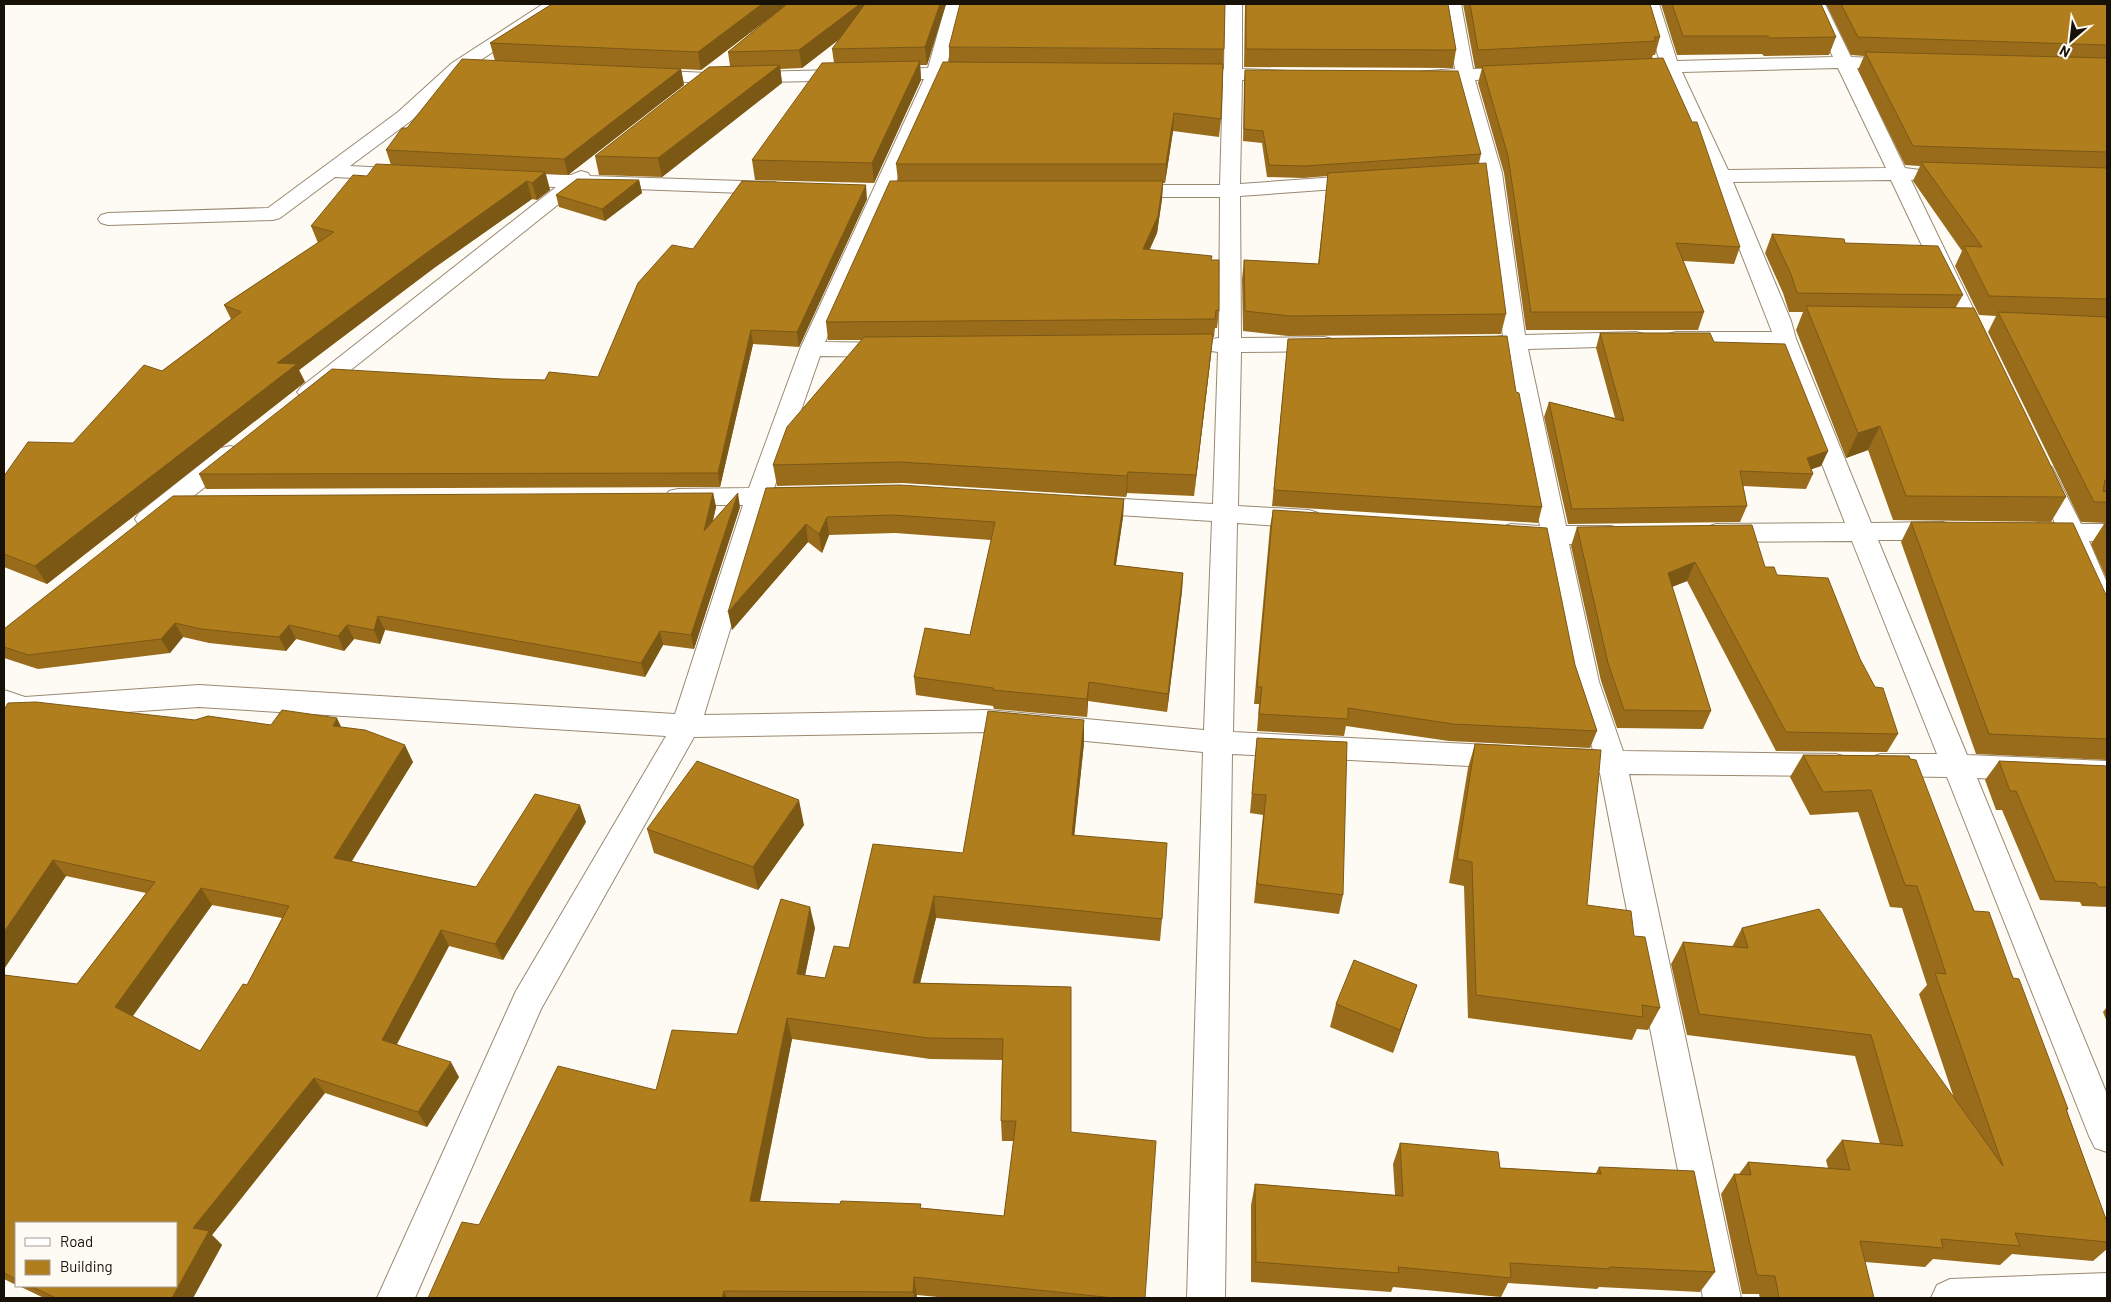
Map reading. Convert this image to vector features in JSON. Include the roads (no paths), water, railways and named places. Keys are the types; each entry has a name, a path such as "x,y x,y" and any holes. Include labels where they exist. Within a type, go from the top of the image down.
{"street":[{"path":"108,219 273,214 405,116 458,67 554,4"},
{"path":"396,1298 528,1001 686,726 758,497 811,349 936,72 955,4"},
{"path":"1206,1298 1218,742 1230,345 1230,191 1234,4"},
{"path":"1452,4 1515,343 1585,682 1612,762 1722,1298"},
{"path":"1650,4 1670,66 1788,327 1860,532 1958,766 2107,1136"},
{"path":"1817,4 1843,62 1986,358"},
{"path":"684,96 730,59"},
{"path":"1611,69 1843,62 1912,64"},
{"path":"458,67 488,68"},
{"path":"627,74 707,78 995,72"},
{"path":"1407,76 1465,76 1533,72"},
{"path":"1163,74 1300,75"},
{"path":"296,402 598,164"},
{"path":"332,171 429,176"},
{"path":"1721,176 1935,174"},
{"path":"488,178 792,188"},
{"path":"1100,191 1230,191 1387,180"},
{"path":"1476,343 1605,339 1788,327"},
{"path":"1191,345 1348,344"},
{"path":"811,349 914,350"},
{"path":"134,530 250,438"},
{"path":"2033,453 2072,531 2107,613"},
{"path":"659,497 825,495"},
{"path":"172,500 212,499"},
{"path":"1068,504 1332,521"},
{"path":"1488,531 1556,536 1635,534"},
{"path":"1694,534 1966,531"},
{"path":"2014,531 2107,533"},
{"path":"4,701 25,708 199,696 686,726 988,721 1218,742 1612,762 1958,766 2107,772"},
{"path":"1950,1298 2107,1292"}]}
